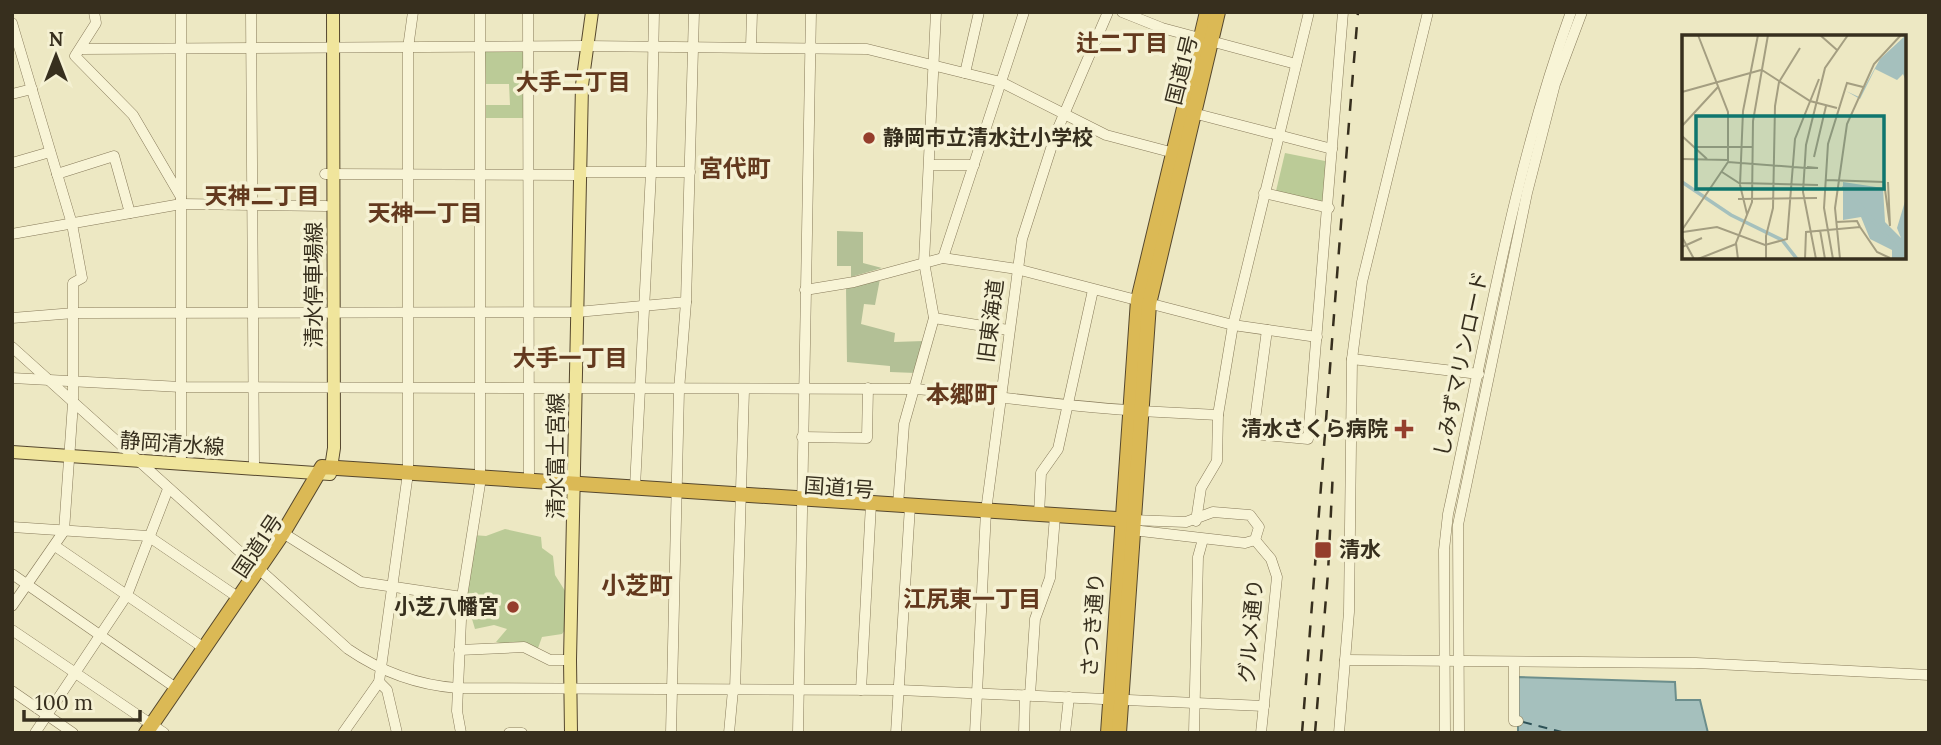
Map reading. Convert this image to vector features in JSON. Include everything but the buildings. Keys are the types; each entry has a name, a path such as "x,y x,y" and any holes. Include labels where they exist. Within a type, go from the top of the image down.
{"highway":[{"name":"国道1号","path":"1179,154 1193,113 1206,40 1207,12"},
{"name":"国道1号","path":"155,730 287,535 325,471 906,508 1127,525 1144,302 1206,40 1218,12"},
{"name":"国道1号","path":"480,481 529,481 575,487 635,487 676,494"},
{"name":"国道1号","path":"986,515 1038,515 1055,520"},
{"name":"さつき通り","path":"1108,733 1114,699 1127,525"},
{"name":"国道1号","path":"155,730 176,688 239,598 262,571"},
{"name":"さつき通り","path":"1114,699 1119,733"}],"main road":[{"name":"清水停車場線","path":"325,12 329,48 330,313 325,471"},
{"name":"清水停車場線","path":"329,48 333,12"},
{"name":"清水富士宮線","path":"571,733 569,660 581,173 586,46 592,12"},
{"name":"清水停車場線","path":"329,174 326,206 330,313"},
{"name":"静岡清水線","path":"12,445 69,452 325,471"},
{"name":"静岡清水線","path":"12,452 69,452"},
{"name":"静岡清水線","path":"132,457 181,457 325,471"}],"street":[{"path":"94,12 96,23"},
{"path":"103,12 75,55 133,115 181,201"},
{"path":"181,12 181,457"},
{"path":"251,12 254,464"},
{"path":"343,733 379,682 408,476 408,48 413,12"},
{"path":"461,733 457,688 462,597 480,481 480,12"},
{"path":"528,12 529,481"},
{"path":"635,487 646,305 654,12"},
{"path":"671,733 679,390 686,302 694,12"},
{"path":"751,12 751,47"},
{"path":"798,733 800,502 811,12"},
{"path":"896,733 906,508 904,424 934,318 925,262 936,12"},
{"path":"965,73 979,12"},
{"path":"943,258 1024,12"},
{"name":"旧東海道","path":"975,733 986,515 1017,269 1026,224 1064,113 1108,12"},
{"path":"1122,12 1206,40 1296,64"},
{"path":"1127,525 1196,521 1201,488 1217,460 1218,415 1233,325 1309,12"},
{"path":"1267,330 1253,434 1308,439 1343,12"},
{"path":"1339,733 1349,588 1352,359 1362,282 1428,12"},
{"name":"しみずマリンロード","path":"1445,730 1444,550 1448,514 1518,192 1544,86 1571,12"},
{"name":"しみずマリンロード","path":"1461,733 1457,662 1458,525 1527,193 1555,84 1582,12"},
{"path":"12,23 72,224 82,278 73,283 74,382 64,531 12,606"},
{"path":"81,49 586,46 867,49 1001,82 1105,134 1179,154"},
{"path":"12,94 32,89"},
{"path":"1193,113 1332,149"},
{"path":"12,163 50,152"},
{"path":"57,173 114,156 130,213"},
{"path":"930,165 974,165"},
{"path":"329,174 690,172"},
{"path":"1264,193 1329,208"},
{"path":"12,234 181,201 326,206"},
{"path":"806,290 854,282 943,258 1017,269 1233,325 1317,337"},
{"path":"1038,515 1041,473 1056,454 1093,290"},
{"path":"12,318 74,313 578,312 686,302"},
{"path":"934,318 1008,330"},
{"path":"12,347 348,649 382,669 457,688 899,690 1264,706"},
{"path":"1352,359 1479,374"},
{"path":"12,378 181,387 916,389 1002,395 1067,407 1218,415"},
{"path":"802,437 867,438 868,388"},
{"path":"729,733 734,690 744,390"},
{"path":"35,733 127,595 168,489"},
{"path":"861,690 871,507"},
{"name":"グルメ通り","path":"1196,521 1213,512 1250,515 1259,524 1255,540 1271,559 1278,577 1261,733"},
{"path":"1024,733 1035,619 1050,578 1055,520"},
{"path":"1127,525 1189,534 1203,539 1245,543 1255,540"},
{"path":"12,527 148,536 239,598"},
{"path":"287,535 360,582 462,597"},
{"path":"1194,733 1198,557 1203,539"},
{"path":"55,546 204,648"},
{"path":"12,574 176,688"},
{"path":"12,630 155,730"},
{"path":"459,650 524,647 550,660 569,660"},
{"path":"1345,660 1444,663 1696,663 1929,675"},
{"path":"1514,663 1514,721 1518,721"},
{"path":"379,682 387,690 397,733"},
{"path":"12,691 73,733"},
{"path":"1065,733 1069,697"},
{"path":"509,733 522,733"}],"green space":[{"path":"485,52 526,52 527,118 486,118 486,105 510,105 509,84 486,84"},
{"path":"1285,153 1330,162 1327,200 1322,202 1276,191"},
{"path":"837,231 863,232 863,263 882,268 851,277 851,266 837,266"},
{"path":"880,279 875,305 864,304 861,324 895,333 894,342 924,341 916,373 890,372 890,366 847,362 846,288"},
{"path":"505,529 541,537 542,548 553,556 555,575 567,594 565,630 562,634 542,637 537,651 496,642 507,629 494,625 475,629 472,619 461,612 473,535 486,536"}],"water":[{"path":"1518,677 1675,682 1676,700 1700,700 1708,733 1518,733"}],"ferry route":[{"path":"1523,722 1566,733"}],"railway":[{"path":"1302,733 1358,12"},
{"path":"1315,733 1333,470"}],"place":[{"name":"静岡市立清水辻小学校","path":"869,138"},
{"name":"清水さくら病院","path":"1404,429"},
{"name":"清水","path":"1323,550"},
{"name":"小芝八幡宮","path":"513,607"}],"district":[{"name":"辻二丁目","path":"1122,43"},
{"name":"大手二丁目","path":"573,82"},
{"name":"宮代町","path":"735,169"},
{"name":"天神二丁目","path":"262,196"},
{"name":"天神一丁目","path":"425,213"},
{"name":"大手一丁目","path":"570,358"},
{"name":"本郷町","path":"962,395"},
{"name":"小芝町","path":"637,586"},
{"name":"江尻東一丁目","path":"972,599"}]}
